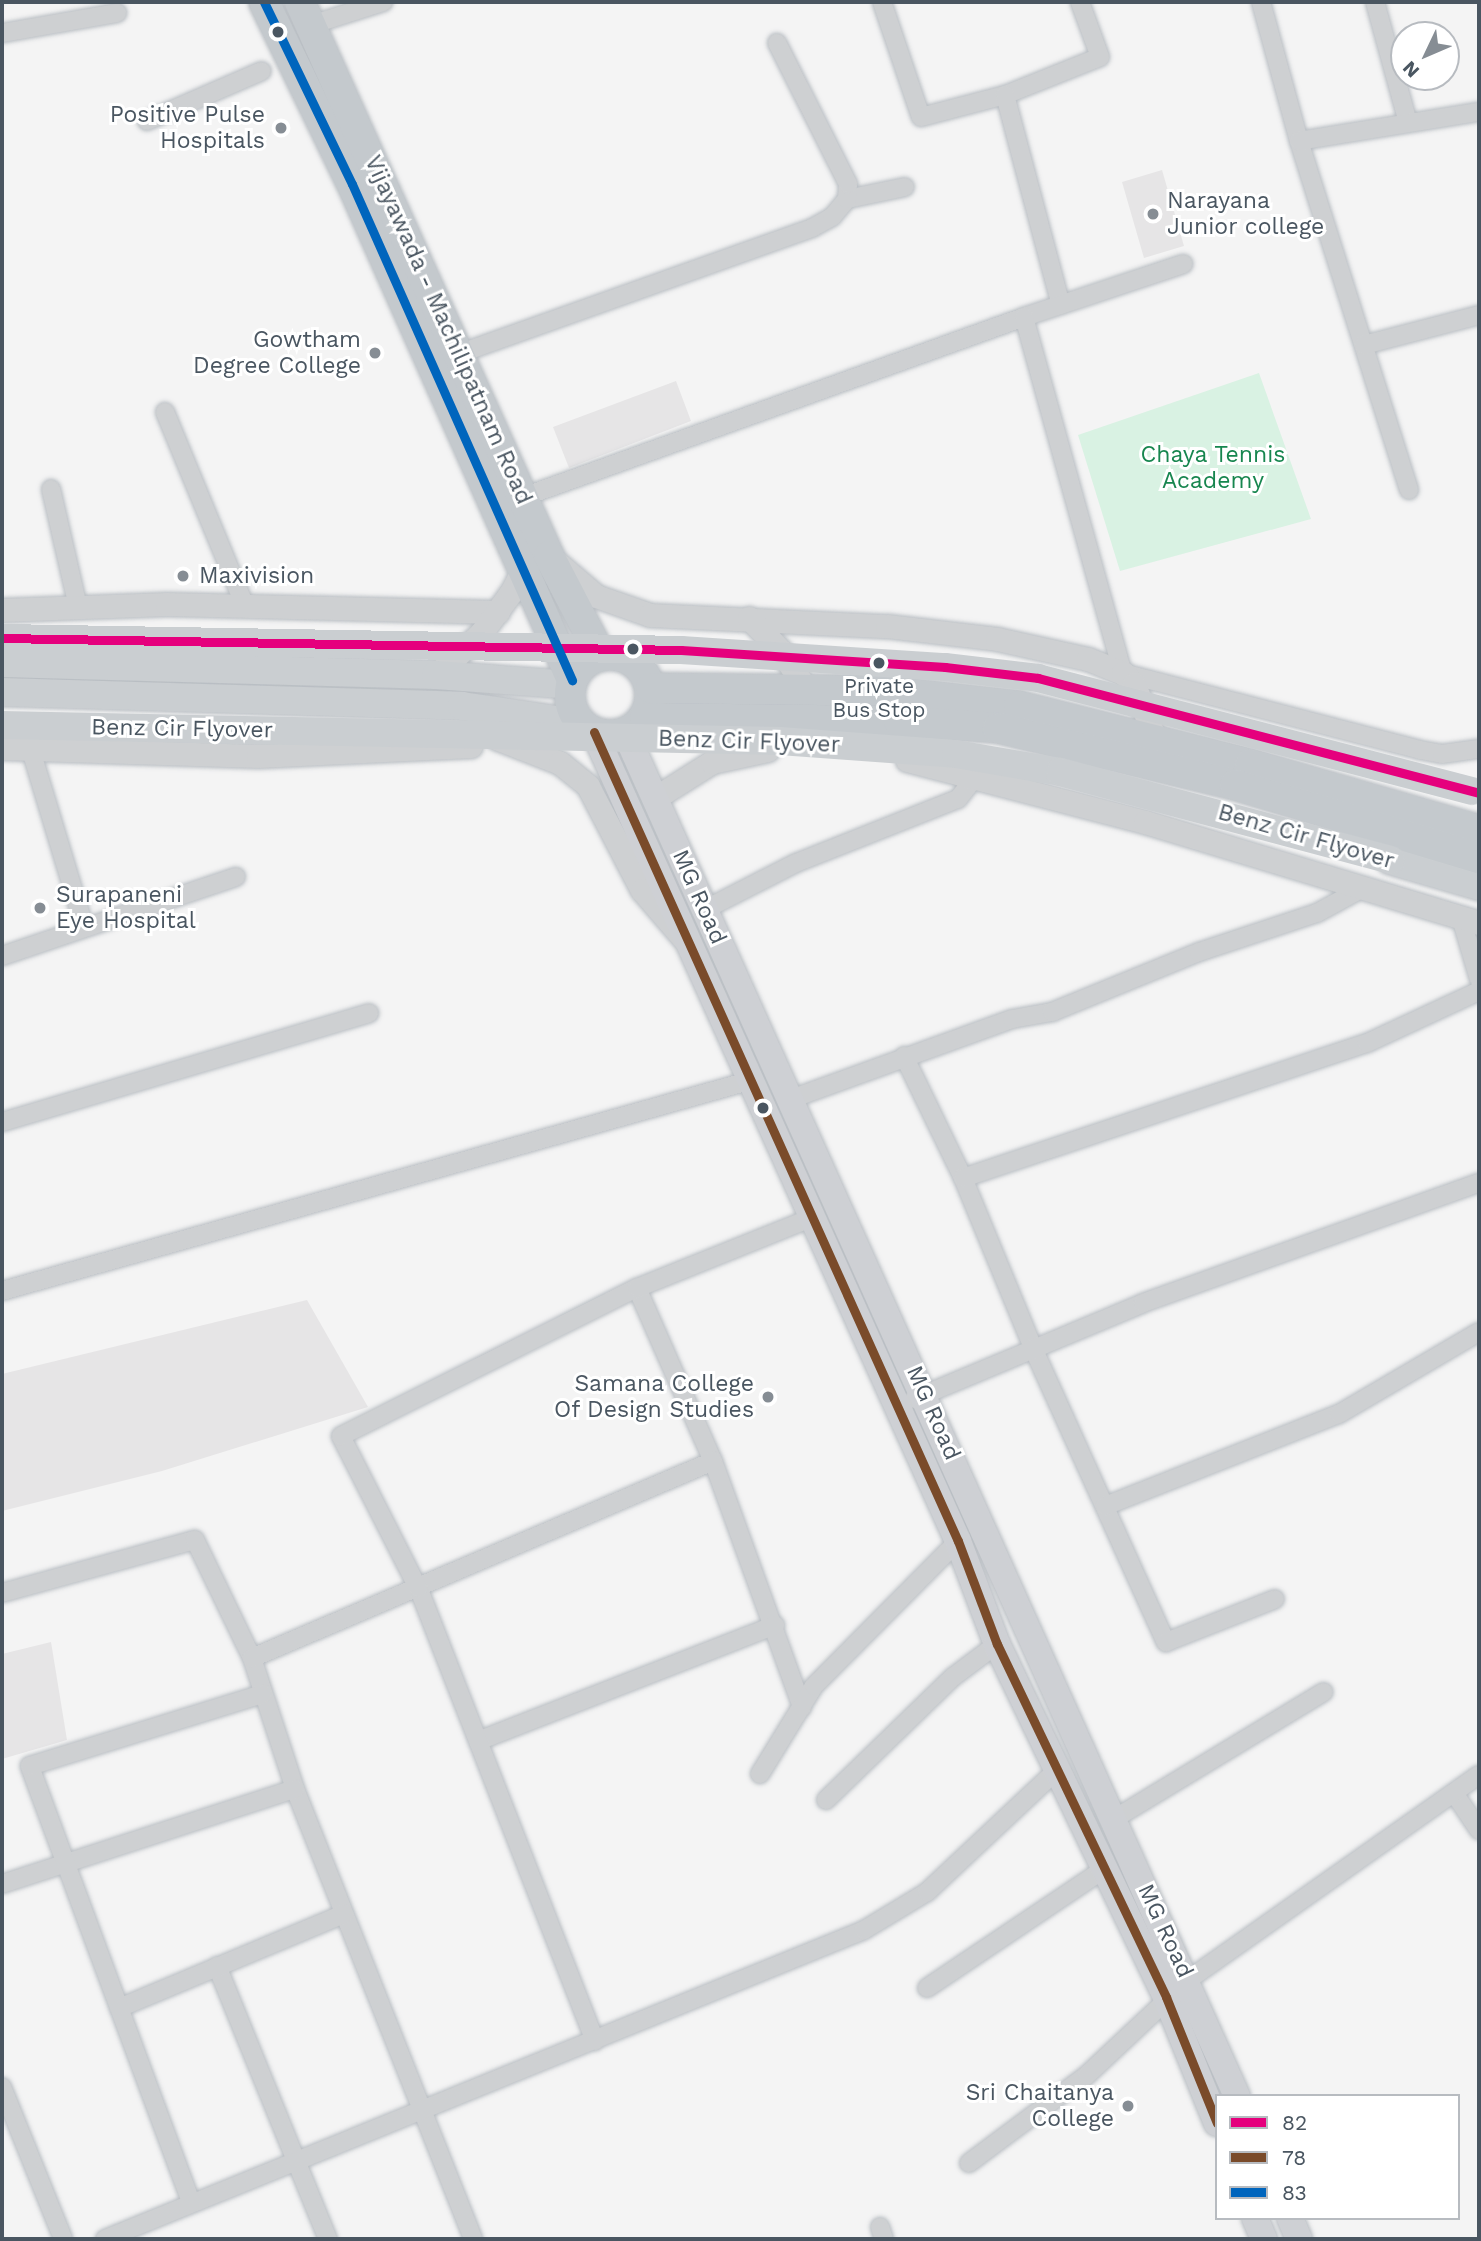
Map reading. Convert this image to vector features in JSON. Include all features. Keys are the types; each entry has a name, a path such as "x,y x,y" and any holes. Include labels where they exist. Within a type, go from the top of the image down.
{"highway":[{"name":"Vijayawada - Machilipatnam Road","path":"264,2 357,196 571,682"},
{"name":"Vijayawada - Machilipatnam Road","path":"306,13 550,556 601,656"},
{"path":"651,688 633,661 618,655 601,656 578,670 571,682 572,706 588,728 899,721 998,728 1236,785 1479,858"},
{"path":"651,688 806,689 985,701 1155,739 1479,830"},
{"path":"635,725 651,688"}],"main road":[{"path":"2,638 681,650 945,667 1051,681 1476,792"},
{"path":"2,663 436,675 571,682"},
{"path":"2,692 462,706 588,728"},
{"name":"Benz Cir Flyover","path":"2,725 780,741 956,754 1060,772 1479,886"},
{"name":"MG Road","path":"635,725 655,798 704,910 1188,1980 1236,2094"},
{"name":"MG Road","path":"588,728 752,1080 894,1406 958,1541 997,1644 1166,1997 1215,2118"},
{"path":"981,1603 1010,1589"},
{"path":"1256,2220 1264,2239"},
{"path":"1291,2220 1299,2239"}],"street":[{"path":"306,13 383,2"},
{"path":"882,2 921,117 1005,95 1100,57 1080,2"},
{"path":"1261,2 1299,141 1409,490"},
{"path":"1375,2 1408,123"},
{"path":"2,33 117,13"},
{"path":"461,353 812,228 832,217 847,199 848,184 777,43"},
{"path":"148,121 262,71"},
{"path":"1005,95 1060,305"},
{"path":"1299,141 1479,112"},
{"path":"847,199 905,187"},
{"path":"523,496 1024,317 1183,264"},
{"path":"1364,345 1479,315"},
{"path":"1024,317 1123,673 1141,696 1155,739"},
{"path":"165,412 245,607"},
{"path":"51,489 78,607"},
{"path":"550,556 596,596 624,608 679,617 837,621 997,639 1088,659 1123,673 1420,750 1442,754 1479,749"},
{"path":"436,675 498,612 523,569"},
{"path":"2,610 245,607 498,612"},
{"path":"749,618 781,651 806,689"},
{"path":"462,706 502,743"},
{"path":"2,748 258,756 502,743 560,763 588,786 642,890 689,944"},
{"path":"30,747 84,926"},
{"path":"655,798 712,762 775,750 866,753 976,776 1253,853 1361,889 1470,920 1479,979"},
{"path":"704,910 796,863 958,799 976,776"},
{"path":"2,956 84,926 236,877"},
{"path":"791,1099 1012,1019 1052,1012 1199,952 1317,913 1361,889"},
{"path":"963,1178 1367,1043 1479,991"},
{"path":"2,1122 369,1013"},
{"path":"904,1056 963,1178 1033,1348 1166,1643 1275,1599"},
{"path":"2,1291 752,1080"},
{"path":"894,1406 1033,1348 1479,1182"},
{"path":"595,2041 418,1588 341,1436 637,1288 810,1218"},
{"path":"637,1288 713,1461 775,1625 802,1707"},
{"path":"1105,1506 1339,1414 1479,1332"},
{"path":"252,1658 713,1461"},
{"path":"2,1593 195,1540 252,1658 295,1789 473,2239"},
{"path":"760,1773 814,1686 958,1541"},
{"path":"478,1741 775,1625"},
{"path":"827,1800 953,1677 997,1644"},
{"path":"1114,1819 1325,1692"},
{"path":"191,2202 30,1766 263,1694"},
{"path":"105,2239 864,1930 927,1892 1058,1769"},
{"path":"969,2163 1087,2076 1130,2039 1166,1997 1188,1980 1479,1775"},
{"path":"2,1884 295,1789"},
{"path":"1454,1794 1479,1830"},
{"path":"927,1988 1104,1869"},
{"path":"120,2008 344,1914"},
{"path":"217,1966 328,2239"},
{"path":"2,2087 63,2239"}],"shaded area":[{"name":"Narayana Junior college","path":"1162,170 1184,246 1144,258 1122,182"},
{"path":"676,381 691,421 569,468 553,427"},
{"path":"307,1300 368,1407 162,1471 2,1511 2,1374"},
{"path":"51,1642 67,1740 2,1759 2,1654"}],"green space":[{"name":"Chaya Tennis Academy","path":"1259,373 1311,519 1120,571 1078,435"}],"transit line":[{"name":"83","path":"264,2 352,184 572,680"},
{"name":"82","path":"2,638 681,650 945,667 1038,678 1479,793"},
{"name":"78","path":"594,732 958,1541 997,1644 1166,1997 1215,2118"}],"place":[{"name":"Positive Pulse Hospitals","path":"281,128"},
{"name":"Narayana Junior college","path":"1153,214"},
{"name":"Gowtham Degree College","path":"375,353"},
{"name":"Maxivision","path":"183,576"},
{"name":"Private Bus Stop","path":"879,663"},
{"name":"Surapaneni Eye Hospital","path":"40,908"},
{"name":"Samana College Of Design Studies","path":"768,1397"},
{"name":"Sri Chaitanya College","path":"1128,2106"}]}
